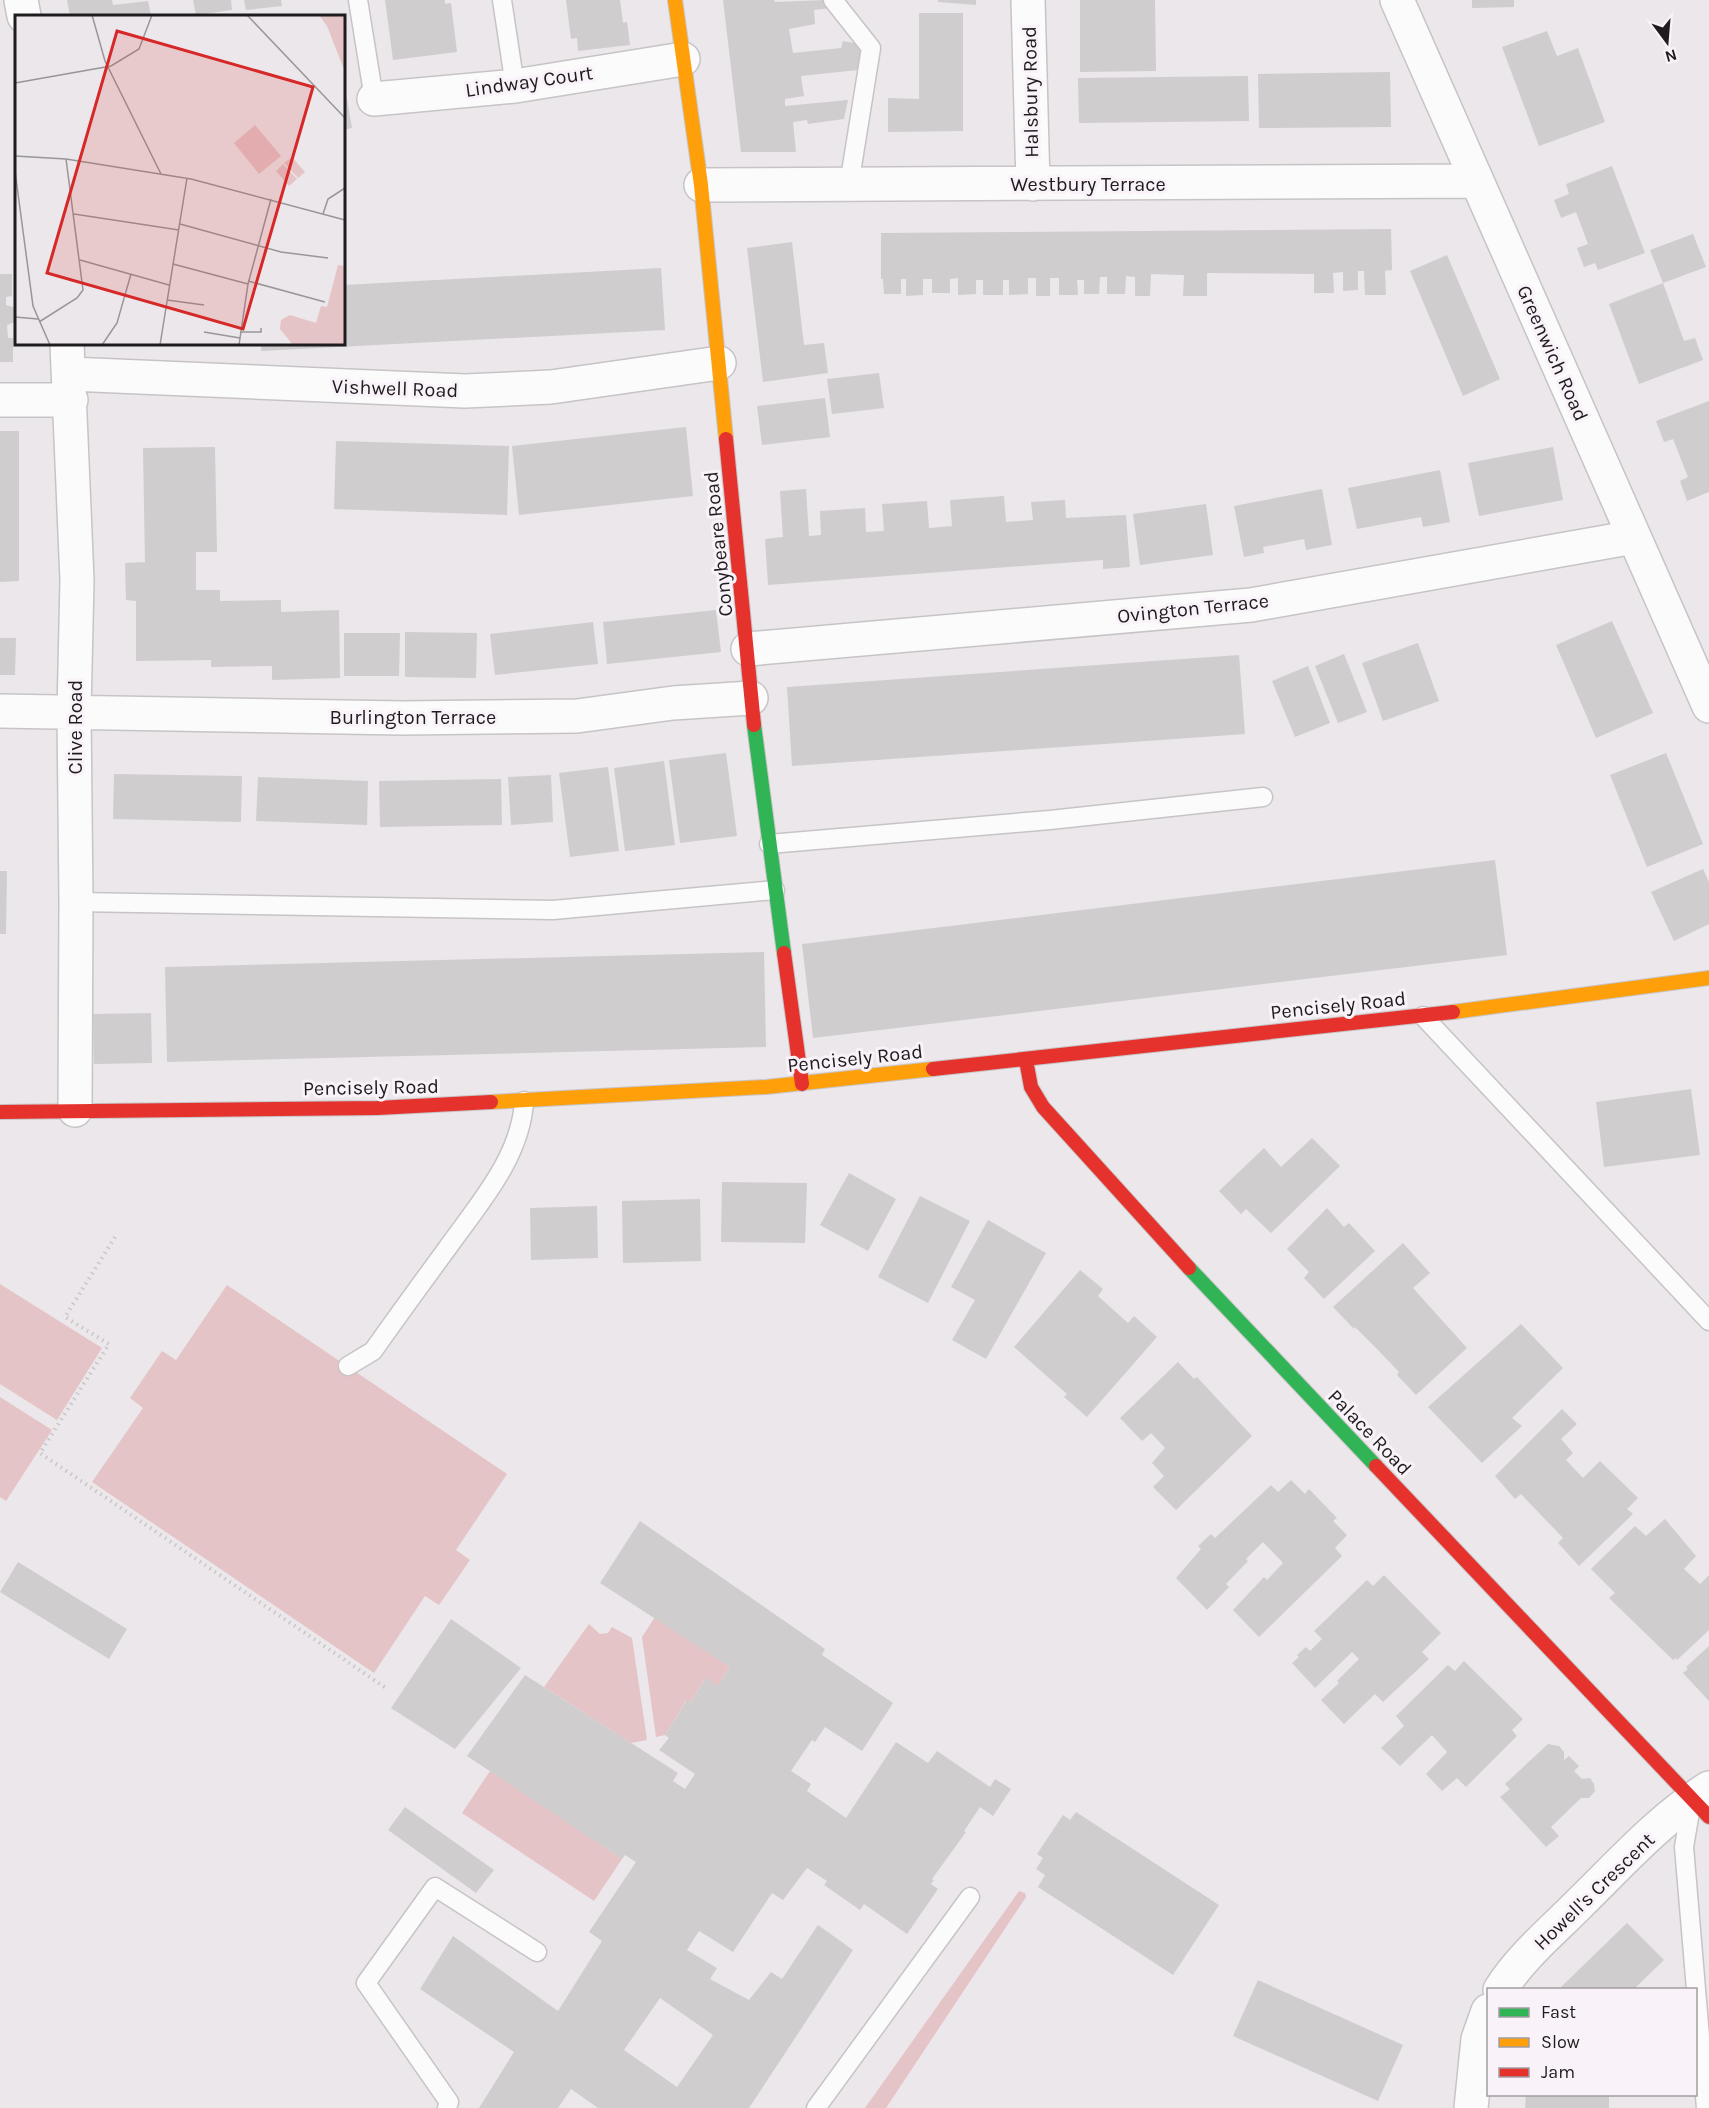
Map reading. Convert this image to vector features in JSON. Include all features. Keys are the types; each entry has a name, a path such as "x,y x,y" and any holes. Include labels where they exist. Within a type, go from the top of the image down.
{"street":[{"path":"21,0 24,15"},
{"name":"Conybeare Road","path":"675,0 701,185 751,698 802,1084"},
{"name":"Halsbury Road","path":"1028,0 1033,184"},
{"name":"Greenwich Road","path":"1397,0 1709,706"},
{"name":"Lindway Court","path":"374,99 515,86 682,59"},
{"name":"Westbury Terrace","path":"701,185 1476,181"},
{"name":"Vishwell Road","path":"0,400 69,373 465,391 550,387 719,363"},
{"name":"Clive Road","path":"69,373 77,580 74,712 75,1110"},
{"name":"Ovington Terrace","path":"748,649 1251,605 1634,537"},
{"name":"Burlington Terrace","path":"0,711 402,718 577,716 673,703 751,698"},
{"name":"Pencisely Road","path":"0,1112 377,1108 802,1084 1423,1016 1709,978"},
{"name":"Palace Road","path":"1026,1060 1031,1088 1051,1116 1217,1299 1704,1801"},
{"name":"Howell's Crescent","path":"1501,1988 1528,1955 1672,1814 1704,1801"},
{"path":"1471,2108 1473,2067 1478,2039 1487,2014"}],"lane":[{"path":"358,0 374,99"},
{"path":"502,0 515,86"},
{"path":"833,0 871,48 849,185"},
{"path":"769,844 1050,820 1263,797"},
{"path":"76,902 553,910 775,890"},
{"path":"1423,1016 1709,1321"},
{"path":"348,1366 373,1351 481,1201 504,1165 523,1118 524,1101"},
{"path":"1696,1988 1684,1847 1704,1801"},
{"path":"447,2108 448,2102 366,1983 435,1887 537,1952"},
{"path":"816,2108 970,1897"},
{"path":"1697,2001 1706,2108"}],"path":[{"path":"115,1238 65,1317 109,1344 40,1453 386,1689"}],"shaded area":[{"path":"0,1284 102,1348 57,1420 0,1384"},
{"path":"227,1285 507,1474 456,1550 470,1560 439,1605 425,1596 374,1673 92,1482 143,1408 130,1398 162,1351 176,1360"},
{"path":"0,1397 52,1430 6,1501 0,1497"},
{"path":"655,1617 730,1667 718,1686 705,1679 690,1703 686,1701 665,1735 656,1737 642,1637"},
{"path":"589,1624 600,1634 608,1633 612,1627 632,1638 647,1740 631,1743 544,1687"},
{"path":"490,1771 622,1859 594,1901 462,1813"},
{"path":"1019,1891 1025,1893 1026,1897 886,2108 865,2108"}],"building":[{"path":"67,0 112,0 113,5 148,1 151,15 70,15"},
{"path":"193,0 231,0 232,10 196,15"},
{"path":"244,0 281,0 282,6 246,10"},
{"path":"385,0 445,0 445,4 451,3 457,52 393,60"},
{"path":"566,0 620,0 623,23 627,22 630,45 578,51 577,38 571,39"},
{"path":"723,0 774,0 775,2 825,0 831,8 814,10 815,24 789,29 793,53 841,48 843,41 864,45 858,70 801,76 804,96 785,99 785,106 848,100 844,119 808,124 807,120 793,122 796,152 741,152"},
{"path":"938,0 976,0 976,5 938,2"},
{"path":"1080,0 1155,0 1156,71 1080,72"},
{"path":"1472,0 1514,0 1514,7 1472,8"},
{"path":"919,13 963,13 963,131 888,132 888,98 919,99"},
{"path":"1547,31 1557,56 1578,48 1605,122 1539,146 1502,47"},
{"path":"1390,72 1391,127 1259,128 1258,74"},
{"path":"1248,76 1249,121 1079,123 1078,78"},
{"path":"345,87 352,128 345,130"},
{"path":"1612,166 1645,253 1598,270 1595,263 1584,267 1577,248 1588,244 1576,212 1561,218 1554,200 1569,194 1566,184"},
{"path":"1391,229 1392,270 1385,271 1386,295 1365,295 1364,271 1358,271 1358,290 1343,291 1343,272 1333,273 1334,293 1314,293 1314,274 1207,273 1207,296 1183,296 1184,275 1151,274 1150,296 1135,296 1135,277 1126,276 1125,294 1107,294 1107,277 1100,277 1099,294 1084,294 1084,280 1077,280 1078,295 1059,295 1059,278 1050,278 1050,296 1036,296 1036,278 1028,278 1028,294 1009,295 1009,280 1003,280 1003,295 983,295 983,280 976,280 976,294 958,295 958,278 950,279 950,293 932,293 932,279 923,279 923,295 906,296 906,279 901,279 901,294 884,294 883,279 881,279 881,233"},
{"path":"1693,234 1706,267 1663,283 1650,250"},
{"path":"792,242 804,345 824,343 828,373 763,382 747,248"},
{"path":"1447,255 1500,379 1463,396 1410,271"},
{"path":"661,268 665,330 261,351 261,345 345,345 345,285"},
{"path":"0,274 12,274 12,296 6,297 6,305 13,307 15,310 15,322 7,325 8,338 13,338 13,362 0,362"},
{"path":"1663,283 1684,341 1695,338 1703,360 1639,384 1609,304"},
{"path":"879,373 884,408 832,414 827,379"},
{"path":"825,398 830,437 762,445 757,406"},
{"path":"1709,401 1709,492 1687,501 1680,481 1688,477 1673,439 1664,442 1656,421"},
{"path":"686,427 693,496 519,515 512,446"},
{"path":"0,431 19,431 19,581 0,582"},
{"path":"336,441 509,446 507,515 334,509"},
{"path":"215,447 217,552 196,552 196,590 220,590 220,601 281,600 281,612 339,610 340,678 272,680 272,666 211,667 211,660 136,661 136,601 126,600 125,563 145,562 143,448"},
{"path":"1553,447 1563,500 1479,516 1468,463"},
{"path":"1440,470 1450,522 1423,527 1421,517 1357,529 1348,488"},
{"path":"806,489 809,536 821,535 820,511 865,508 866,532 884,531 882,504 927,501 929,528 952,526 950,500 1004,496 1006,522 1033,520 1031,502 1065,500 1066,518 1126,515 1130,567 1103,569 1103,560 768,585 765,539 783,537 780,491"},
{"path":"1322,489 1332,545 1306,550 1304,539 1263,547 1264,553 1244,557 1234,506"},
{"path":"1206,504 1213,555 1140,565 1133,514"},
{"path":"716,610 721,652 607,664 603,622"},
{"path":"1612,621 1653,713 1596,738 1556,645"},
{"path":"593,622 598,664 495,675 490,634"},
{"path":"405,632 477,633 476,678 405,677"},
{"path":"344,633 400,633 399,676 344,676"},
{"path":"0,638 16,638 15,675 0,675"},
{"path":"1418,643 1439,701 1383,721 1362,663"},
{"path":"1344,654 1367,712 1338,723 1315,666"},
{"path":"1239,655 1245,734 792,766 787,687"},
{"path":"1308,666 1330,723 1295,737 1272,681"},
{"path":"726,753 737,836 680,843 669,760"},
{"path":"1666,753 1703,844 1647,867 1610,775"},
{"path":"664,761 675,845 625,851 614,768"},
{"path":"608,767 619,851 570,857 559,773"},
{"path":"114,774 242,776 241,822 113,819"},
{"path":"551,775 553,822 511,825 508,777"},
{"path":"258,777 368,781 367,825 256,821"},
{"path":"501,779 502,825 380,827 379,781"},
{"path":"1495,860 1507,955 813,1038 802,944"},
{"path":"1703,869 1709,882 1709,924 1674,941 1651,892"},
{"path":"0,871 7,871 6,934 0,934"},
{"path":"764,952 766,1047 167,1062 165,967"},
{"path":"151,1013 152,1063 94,1064 93,1014"},
{"path":"1691,1089 1700,1155 1604,1167 1596,1102"},
{"path":"1312,1138 1340,1166 1271,1233 1246,1209 1241,1214 1219,1191 1264,1148 1281,1167"},
{"path":"849,1173 896,1199 868,1251 820,1225"},
{"path":"722,1182 807,1183 805,1243 721,1242"},
{"path":"920,1196 970,1221 928,1303 878,1277"},
{"path":"700,1199 701,1261 623,1263 622,1201"},
{"path":"597,1206 598,1258 531,1260 530,1208"},
{"path":"1327,1208 1344,1227 1349,1223 1375,1251 1324,1299 1304,1278 1309,1272 1287,1249"},
{"path":"988,1220 1046,1253 986,1359 952,1340 975,1300 951,1287"},
{"path":"1403,1243 1430,1273 1413,1288 1467,1348 1416,1395 1397,1375 1399,1372 1333,1307"},
{"path":"1080,1270 1103,1289 1098,1296 1128,1323 1134,1316 1157,1337 1087,1417 1064,1397 1067,1394 1014,1347"},
{"path":"1521,1324 1563,1368 1512,1418 1522,1426 1482,1463 1428,1407"},
{"path":"1178,1362 1194,1379 1197,1377 1252,1436 1176,1510 1153,1487 1164,1476 1152,1463 1165,1448 1151,1433 1142,1441 1120,1418"},
{"path":"1562,1409 1577,1424 1561,1439 1573,1453 1566,1460 1583,1478 1600,1461 1638,1498 1627,1509 1633,1514 1579,1566 1558,1543 1563,1538 1521,1494 1515,1499 1495,1476"},
{"path":"1291,1480 1305,1494 1309,1489 1337,1518 1333,1521 1347,1535 1335,1548 1342,1556 1259,1637 1233,1610 1264,1577 1267,1580 1283,1563 1263,1542 1226,1584 1229,1587 1207,1610 1176,1578 1201,1549 1198,1546 1211,1534 1215,1538 1271,1485 1278,1492"},
{"path":"1665,1519 1696,1556 1684,1569 1700,1584 1709,1575 1709,1630 1677,1660 1676,1658 1673,1660 1609,1598 1615,1593 1591,1569 1635,1526 1646,1536"},
{"path":"640,1521 825,1649 822,1655 893,1703 862,1751 825,1727 815,1742 812,1740 791,1771 811,1784 807,1791 846,1818 896,1742 928,1763 937,1751 990,1787 995,1779 1011,1789 993,1816 980,1807 964,1831 966,1832 932,1879 934,1880 931,1884 938,1889 907,1934 864,1904 860,1910 824,1885 827,1881 807,1868 783,1900 772,1893 733,1952 699,1931 687,1950 717,1968 710,1979 749,2000 771,1972 782,1979 818,1925 853,1950 749,2108 598,2108 571,2089 558,2108 479,2108 514,2052 420,1989 453,1936 558,2011 602,1941 589,1932 636,1862 625,1855 622,1859 467,1756 525,1675 678,1773 673,1781 685,1789 695,1774 659,1750 669,1738 665,1735 687,1700 690,1703 706,1678 718,1686 730,1667 600,1583","holes":["660,1998 713,2035 677,2087 624,2050"]},
{"path":"18,1562 127,1629 109,1659 0,1592"},
{"path":"1384,1575 1441,1633 1422,1652 1429,1659 1383,1702 1375,1694 1344,1724 1321,1700 1359,1659 1352,1652 1315,1688 1292,1663 1306,1647 1310,1651 1322,1639 1314,1631 1367,1580 1373,1586"},
{"path":"451,1619 521,1668 455,1749 391,1708"},
{"path":"1709,1646 1709,1701 1683,1673 1688,1669 1686,1667"},
{"path":"1464,1661 1523,1719 1512,1730 1517,1736 1466,1787 1457,1778 1442,1791 1426,1774 1447,1752 1432,1735 1400,1766 1381,1748 1404,1726 1396,1716 1448,1665 1455,1671"},
{"path":"1548,1744 1559,1746 1564,1752 1564,1760 1569,1756 1579,1766 1574,1771 1582,1779 1590,1778 1595,1791 1589,1798 1581,1798 1551,1827 1559,1836 1546,1847 1500,1797 1510,1789 1505,1784"},
{"path":"405,1807 494,1870 476,1893 388,1830"},
{"path":"1076,1812 1219,1905 1173,1975 1038,1887 1045,1875 1036,1869 1043,1858 1037,1854 1063,1815 1070,1820"},
{"path":"1627,1923 1664,1960 1635,1988 1560,1988"},
{"path":"1258,1980 1403,2045 1378,2101 1233,2036"},
{"path":"1526,2096 1609,2096 1609,2108 1525,2108"}],"traffic: fast":[{"path":"754,725 784,953"},
{"path":"1189,1268 1376,1466"}],"traffic: slow":[{"path":"675,0 701,185 726,439"},
{"path":"1453,1012 1709,978"},
{"path":"491,1102 766,1087 933,1069"}],"traffic: jam":[{"path":"726,439 754,725"},
{"path":"784,953 802,1084"},
{"path":"933,1069 1453,1012"},
{"path":"1026,1060 1031,1087 1043,1107 1189,1268"},
{"path":"0,1112 377,1108 491,1102"},
{"path":"1376,1466 1709,1817"}]}
